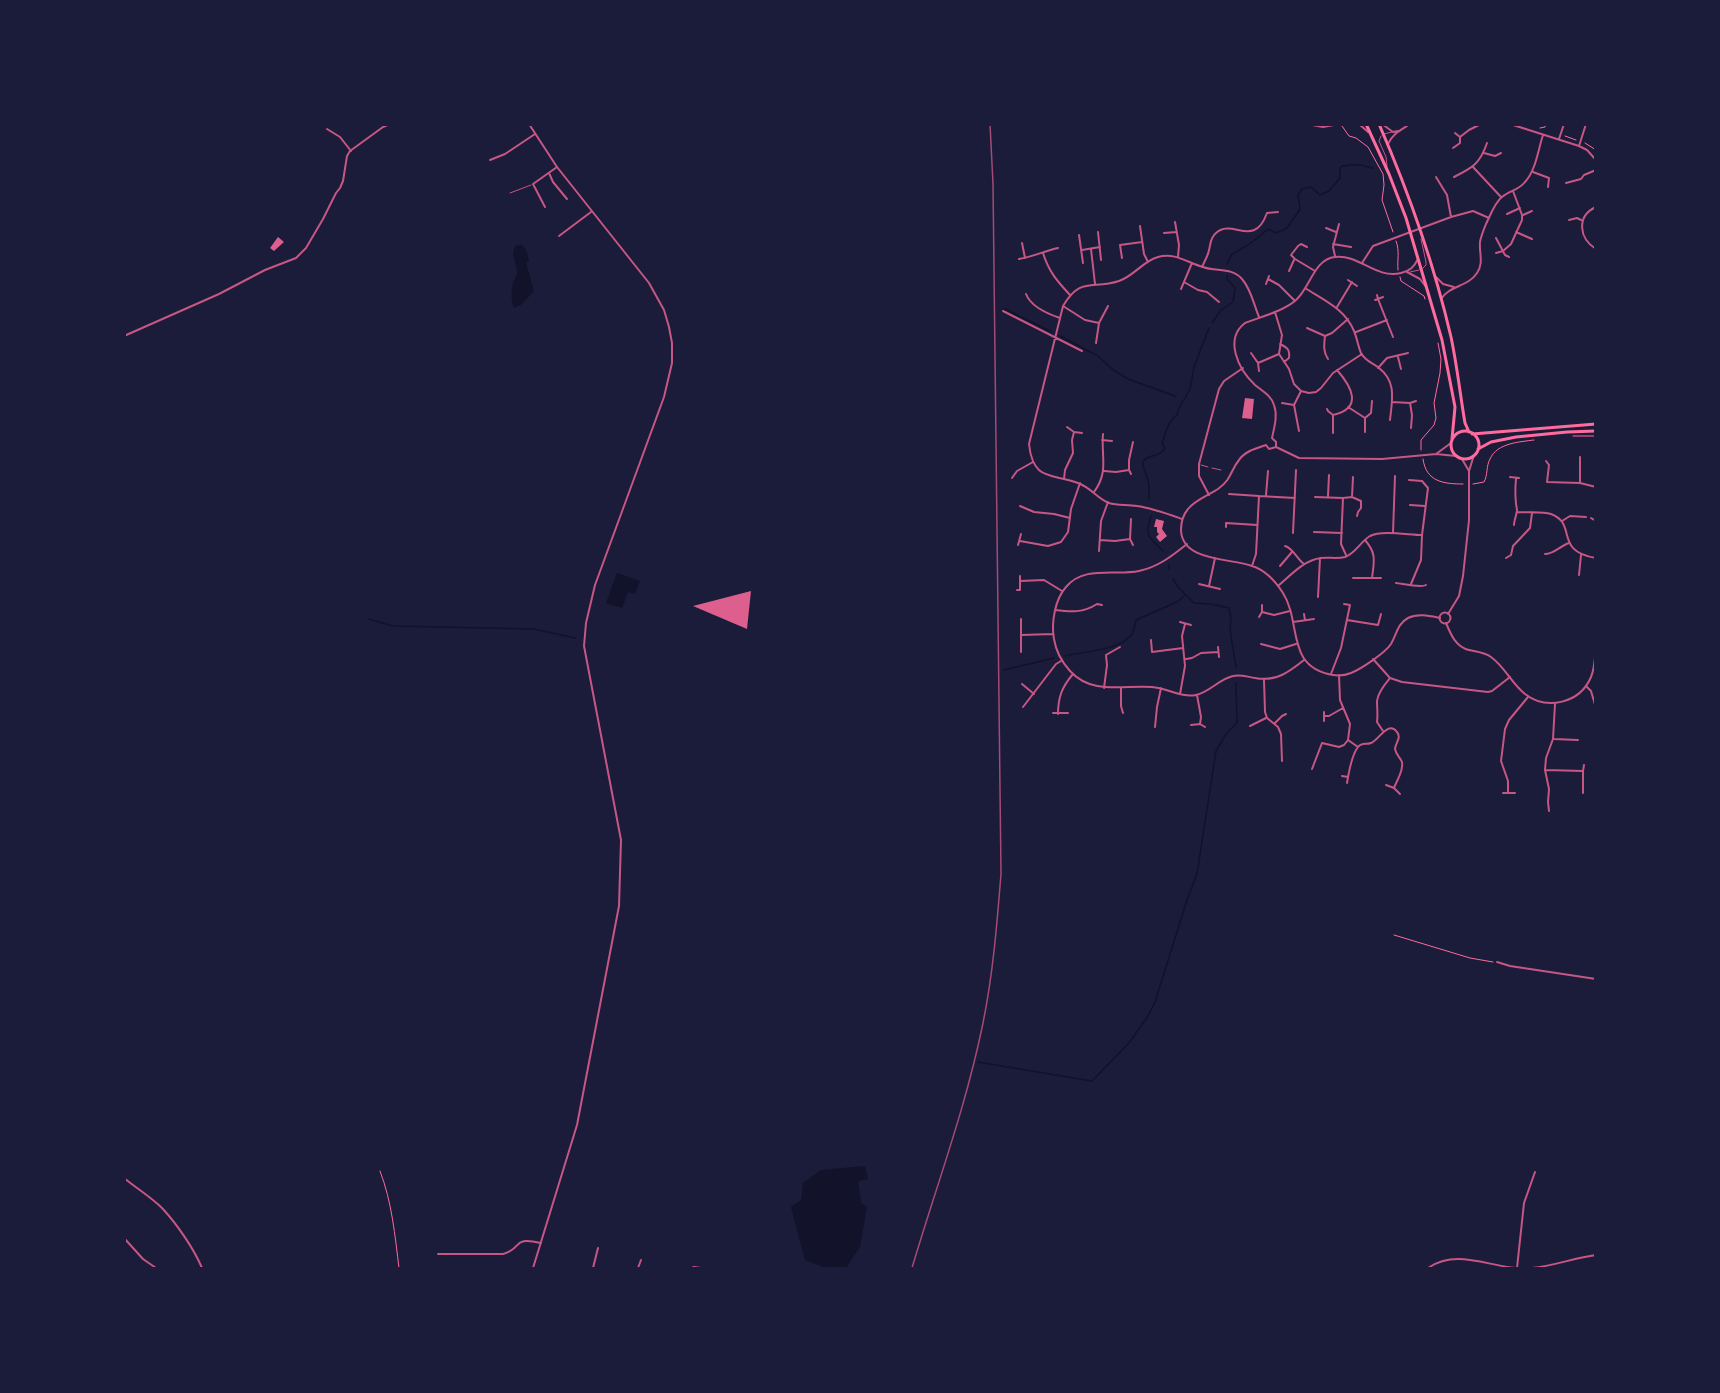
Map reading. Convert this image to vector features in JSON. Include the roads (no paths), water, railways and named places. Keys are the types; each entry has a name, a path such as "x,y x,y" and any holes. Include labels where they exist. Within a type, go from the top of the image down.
{"highway":[{"path":"1366,124 1406,218 1442,340 1454,395 1452,450 1456,456 1462,459 1470,458 1478,449 1491,442 1516,437 1596,431"},
{"path":"1381,124 1422,234 1451,338 1465,423 1478,442 1478,449"},
{"path":"1452,441 1457,433 1596,424"}],"street":[{"path":"124,336 219,294 265,270 296,258 306,248 340,188 347,156 390,124"},
{"path":"1308,124 1323,127 1340,124"},
{"path":"1359,124 1370,133"},
{"path":"1381,124 1393,132 1398,131"},
{"path":"1387,145 1398,131 1410,124"},
{"path":"1510,124 1587,150 1595,157"},
{"path":"1559,140 1564,124"},
{"path":"1579,147 1586,124"},
{"path":"529,125 591,212 643,273 657,295 669,327 672,343 672,363 664,397 595,585 588,613 584,646 621,840 619,906 577,1125 533,1269"},
{"path":"1460,137 1479,125"},
{"path":"1527,131 1528,125"},
{"path":"327,129 340,137 351,151"},
{"path":"1455,133 1460,137"},
{"path":"490,160 535,134"},
{"path":"1440,300 1444,294 1454,287 1463,285 1477,273 1481,266 1480,240 1489,218 1501,197 1527,181 1543,135"},
{"path":"1453,148 1460,143 1460,137"},
{"path":"1454,177 1473,168 1484,153 1487,143"},
{"path":"1484,153 1495,156 1501,153"},
{"path":"545,207 533,184 557,167"},
{"path":"1473,168 1501,197"},
{"path":"1566,183 1581,179 1584,175 1596,170"},
{"path":"1532,171 1549,178 1548,187"},
{"path":"549,173 553,182 567,199"},
{"path":"1436,177 1448,195 1451,218"},
{"path":"1496,253 1503,251 1511,244 1522,220 1513,191"},
{"path":"1596,207 1590,210 1582,220 1583,235 1587,243 1596,249"},
{"path":"1507,214 1520,208"},
{"path":"1362,264 1373,246 1395,238 1473,211 1489,218"},
{"path":"559,236 591,212"},
{"path":"1202,267 1214,233 1235,229 1254,231 1262,223 1267,213 1278,212"},
{"path":"1522,215 1532,212"},
{"path":"1569,220 1577,218 1582,220"},
{"path":"1175,222 1179,245 1178,257"},
{"path":"1335,257 1333,244 1339,224"},
{"path":"1140,226 1144,254 1148,262"},
{"path":"1326,228 1336,232"},
{"path":"1098,232 1101,261"},
{"path":"1164,233 1176,232"},
{"path":"1516,232 1532,238"},
{"path":"1079,235 1083,263"},
{"path":"1496,238 1500,248 1509,257"},
{"path":"1122,258 1120,244 1142,242"},
{"path":"1022,243 1025,258"},
{"path":"1307,248 1301,244 1291,255 1315,271"},
{"path":"1333,244 1351,247"},
{"path":"1081,250 1100,247"},
{"path":"1019,259 1058,248"},
{"path":"1091,249 1095,284"},
{"path":"1043,253 1048,268 1070,295"},
{"path":"1182,519 1140,506 1108,502 1080,483 1051,477 1040,471 1033,462 1029,444 1063,306 1070,295 1083,286 1122,280 1148,262 1164,256 1178,257 1202,267 1230,271 1238,275 1246,284 1259,317"},
{"path":"1418,259 1408,272 1391,275 1382,274 1348,258 1335,257 1323,262 1295,301 1245,323 1236,332 1233,345 1243,368 1253,383 1269,396 1275,405 1272,438 1266,445 1244,455 1224,484 1187,509 1182,519 1181,532 1187,544 1196,552 1252,566 1267,575 1286,598 1296,644 1304,660 1316,669 1331,674 1351,673 1373,659 1391,644 1398,627 1408,618 1417,615 1440,618 1446,623 1455,641 1462,648 1489,655 1528,696 1545,703 1555,704 1571,699 1586,686 1593,671 1596,646"},
{"path":"1289,271 1295,259"},
{"path":"1181,289 1192,263"},
{"path":"1408,272 1420,279 1428,289"},
{"path":"1433,273 1443,284 1454,287"},
{"path":"1266,284 1268,277 1295,301"},
{"path":"1348,280 1358,285"},
{"path":"1184,282 1207,292 1219,302"},
{"path":"1337,307 1352,282"},
{"path":"1305,288 1337,307 1348,319 1355,332 1362,354 1388,376 1393,389 1390,420"},
{"path":"1026,294 1027,298 1046,314 1060,318"},
{"path":"1383,297 1377,298 1393,337"},
{"path":"1025,302 1027,298"},
{"path":"1212,302 1215,298"},
{"path":"1063,306 1085,320 1099,323"},
{"path":"1096,343 1099,323 1108,306"},
{"path":"1003,311 1082,351"},
{"path":"1275,311 1282,335 1279,354 1289,369 1294,384 1301,391 1316,392 1337,370 1362,354"},
{"path":"1017,323 1018,319"},
{"path":"1307,328 1325,336 1348,319"},
{"path":"1355,332 1387,320"},
{"path":"1325,336 1324,346 1328,360"},
{"path":"1280,344 1287,347 1290,352 1289,358 1284,362"},
{"path":"1251,352 1258,363 1259,371"},
{"path":"1378,368 1388,358 1408,353"},
{"path":"1258,363 1279,354"},
{"path":"1397,356 1401,369"},
{"path":"1209,495 1199,476 1199,464 1219,389 1224,381 1243,368"},
{"path":"1333,415 1348,407 1352,396 1349,384 1337,370"},
{"path":"1299,431 1294,405 1301,391"},
{"path":"1365,432 1365,418 1371,412 1372,401"},
{"path":"1392,402 1416,401"},
{"path":"1282,403 1294,405"},
{"path":"1410,403 1411,428"},
{"path":"1348,407 1365,418"},
{"path":"1327,409 1333,415"},
{"path":"1333,415 1333,433"},
{"path":"1412,415 1417,415"},
{"path":"1291,425 1298,423"},
{"path":"1067,427 1074,432 1082,433"},
{"path":"1064,479 1073,453 1074,432"},
{"path":"1094,492 1104,471 1103,434"},
{"path":"1272,438 1276,442 1276,447"},
{"path":"1102,440 1112,441"},
{"path":"1436,454 1452,441"},
{"path":"1104,471 1130,472 1129,460 1133,442"},
{"path":"1266,445 1271,449 1276,447 1299,458 1382,459 1436,454 1456,456"},
{"path":"1132,448 1137,449"},
{"path":"1576,454 1580,457"},
{"path":"1446,623 1450,618 1448,614 1459,596 1463,576 1469,520 1469,471 1474,455"},
{"path":"1580,457 1585,455"},
{"path":"1580,457 1580,483"},
{"path":"1462,459 1469,471"},
{"path":"1546,461 1549,465 1547,482 1580,483 1596,488"},
{"path":"1012,478 1017,471 1033,462"},
{"path":"1266,496 1268,471"},
{"path":"1293,533 1296,471"},
{"path":"1328,496 1329,475"},
{"path":"1393,534 1395,476"},
{"path":"1352,497 1353,477"},
{"path":"1510,477 1517,478 1515,503 1517,512 1514,525"},
{"path":"1409,480 1422,479 1428,488 1421,560 1411,584"},
{"path":"1020,541 1048,546 1057,544 1065,537 1080,483"},
{"path":"1229,494 1295,498"},
{"path":"1252,566 1256,554 1258,496"},
{"path":"1315,496 1352,497 1361,501 1362,508 1357,516"},
{"path":"1343,498 1341,544 1346,556"},
{"path":"1099,551 1101,521 1108,502"},
{"path":"1410,504 1425,506"},
{"path":"1020,506 1033,514 1070,518"},
{"path":"1517,512 1552,514 1565,526 1572,549 1581,555 1596,558"},
{"path":"1506,558 1511,555 1513,546 1530,528 1532,513"},
{"path":"1562,521 1570,516 1586,517"},
{"path":"1591,518 1596,521"},
{"path":"1131,519 1130,538 1133,545"},
{"path":"1226,527 1226,523 1257,525"},
{"path":"1314,532 1342,532"},
{"path":"1018,545 1021,534"},
{"path":"1278,586 1304,564 1320,558 1339,558 1352,554 1373,535 1422,535"},
{"path":"1100,540 1115,541 1130,538"},
{"path":"1365,540 1374,555 1372,578"},
{"path":"1545,554 1551,554 1562,545 1569,543"},
{"path":"1187,544 1162,562 1146,569 1089,573 1072,580 1062,591 1055,610 1053,634 1061,661 1073,674 1089,685 1104,688 1161,688 1180,694 1197,694 1233,676 1264,680 1278,678 1304,660"},
{"path":"1285,546 1289,547 1304,564"},
{"path":"1280,566 1292,551"},
{"path":"1551,554 1553,559"},
{"path":"1511,555 1516,557"},
{"path":"1579,575 1581,555"},
{"path":"1209,586 1215,558"},
{"path":"1318,597 1320,558"},
{"path":"1017,590 1020,590 1020,576"},
{"path":"1353,578 1381,578"},
{"path":"1020,581 1044,580 1062,591"},
{"path":"1396,583 1420,587 1426,585"},
{"path":"1199,584 1220,589"},
{"path":"1055,610 1076,612 1097,604 1102,605"},
{"path":"1331,674 1341,648 1350,605 1344,604"},
{"path":"1259,617 1262,605"},
{"path":"1090,608 1093,613"},
{"path":"1262,612 1274,615 1290,611"},
{"path":"1440,618 1444,613 1448,614"},
{"path":"1304,614 1305,620"},
{"path":"1347,620 1378,625 1381,614"},
{"path":"1021,619 1021,652"},
{"path":"1293,622 1314,619"},
{"path":"1180,622 1191,625"},
{"path":"1180,694 1186,659 1182,636 1185,624"},
{"path":"1020,635 1053,634"},
{"path":"1151,640 1152,657"},
{"path":"1266,645 1268,640"},
{"path":"1261,644 1280,649 1296,644"},
{"path":"1101,654 1106,655 1120,647"},
{"path":"1218,647 1219,657"},
{"path":"1152,652 1183,648"},
{"path":"1186,659 1201,653 1218,652"},
{"path":"1104,688 1106,655"},
{"path":"1373,659 1390,678 1402,682 1488,692 1510,677"},
{"path":"1023,707 1056,664 1061,661"},
{"path":"1058,714 1059,694 1073,674"},
{"path":"1317,741 1339,747 1348,740 1350,724 1340,700 1339,675"},
{"path":"1383,731 1377,722 1379,713 1377,701 1390,678"},
{"path":"1264,680 1267,718 1281,734 1282,761"},
{"path":"1022,684 1034,693"},
{"path":"1586,686 1591,691 1596,708"},
{"path":"1121,688 1123,713"},
{"path":"1155,727 1161,688"},
{"path":"1197,694 1200,724"},
{"path":"1508,793 1508,782 1502,761 1505,729 1509,720 1528,696"},
{"path":"1549,811 1549,789 1545,770 1546,758 1553,739 1555,704"},
{"path":"1116,705 1121,706"},
{"path":"1324,716 1329,716 1344,708"},
{"path":"1053,713 1068,712"},
{"path":"1324,712 1324,721"},
{"path":"1274,724 1287,714"},
{"path":"1250,726 1267,718"},
{"path":"1156,720 1162,722"},
{"path":"1191,725 1200,724 1205,727"},
{"path":"1347,783 1351,761 1358,747 1362,744 1371,744 1383,731 1393,729 1399,737 1395,748 1402,763 1402,770 1394,788"},
{"path":"1553,739 1578,740"},
{"path":"1348,740 1358,747"},
{"path":"1312,769 1322,743"},
{"path":"1276,756 1282,755"},
{"path":"1583,793 1584,765"},
{"path":"1545,770 1583,771"},
{"path":"1342,776 1348,777"},
{"path":"1386,785 1394,788 1400,794"},
{"path":"1503,793 1515,793"},
{"path":"1497,962 1596,980"},
{"path":"1517,1268 1524,1203 1535,1172"},
{"path":"124,1178 161,1207 186,1241 202,1269"},
{"path":"124,1238 143,1259 156,1269"},
{"path":"438,1254 503,1254 524,1240 541,1243"},
{"path":"593,1269 597,1248"},
{"path":"1428,1269 1440,1261 1454,1258 1517,1268 1542,1266 1596,1255"},
{"path":"638,1269 641,1260"},
{"path":"693,1268 701,1269"}],"lane":[{"path":"1389,174 1386,157 1379,141 1383,134 1393,132"},
{"path":"510,193 533,184"},
{"path":"1408,272 1426,266 1421,242 1422,234"},
{"path":"1199,464 1208,467"},
{"path":"1212,468 1221,470"}],"waterway":[{"path":"1227,264 1232,254 1251,243 1268,229 1276,233 1287,228 1300,209 1298,195 1302,189 1311,187 1320,195 1329,191 1340,178 1342,166 1363,165 1373,168"},
{"path":"1212,323 1221,310 1233,302 1235,288 1227,276"},
{"path":"1005,309 1052,332"},
{"path":"1149,499 1149,484 1143,461 1165,448 1162,443 1166,431 1190,389 1194,367 1209,328"},
{"path":"1060,336 1098,356 1128,379 1175,396"},
{"path":"1151,516 1149,536 1163,551"},
{"path":"1173,579 1194,603 1229,608 1236,668"},
{"path":"1065,656 1119,644 1132,634 1136,620 1177,602 1185,595"},
{"path":"369,619 393,626 534,629 575,638"},
{"path":"1004,670 1054,658"},
{"path":"978,1062 1092,1081 1129,1043 1148,1016 1155,1002 1197,874 1216,751 1226,734 1237,723 1236,683"}],"railway":[{"path":"912,1268 976,1054 989,986 1001,874 993,184 990,124"}]}
